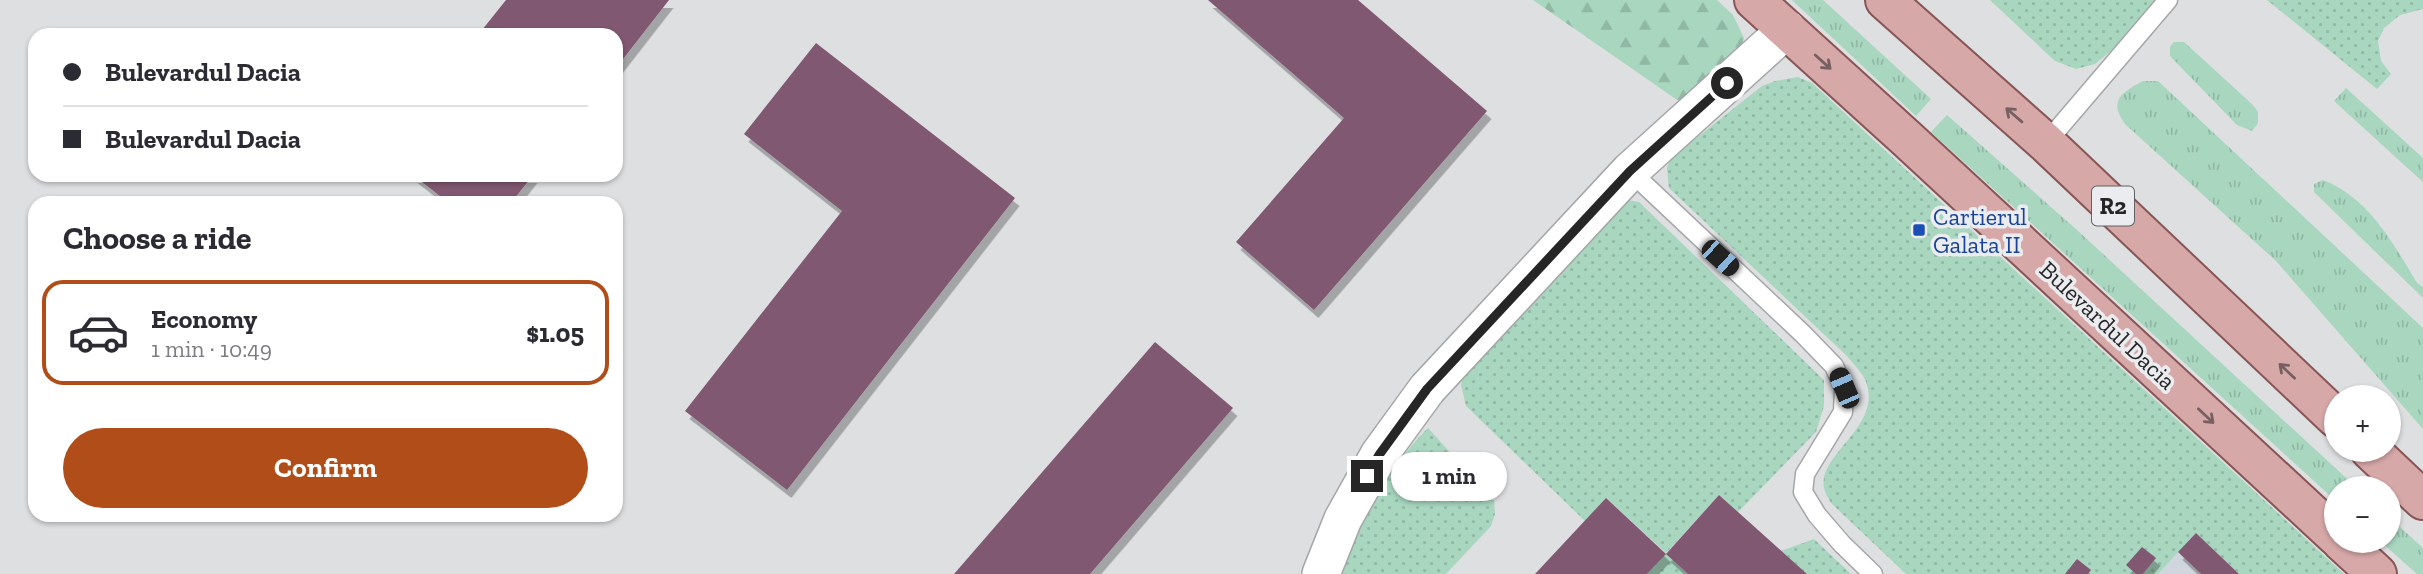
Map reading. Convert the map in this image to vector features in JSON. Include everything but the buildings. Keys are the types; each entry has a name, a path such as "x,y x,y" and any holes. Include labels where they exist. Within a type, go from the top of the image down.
{"main road":[{"name":"Bulevardul Dacia","path":"1754,0 2324,525"},
{"name":"R2","path":"1885,0 2046,143 2324,407"},
{"path":"2383,462 2423,500"},
{"path":"2354,553 2377,574"}],"street":[{"path":"1321,574 1343,519 1379,455 1427,389 1630,171 1787,29"}],"lane":[{"path":"2046,143 2168,0"},
{"path":"1630,171 1834,366 1844,388 1843,412 1805,474 1803,492 1817,515 1873,574"}],"shaded area":[{"path":"2196,533 2239,574 2158,574"}],"green space":[{"path":"1533,0 1717,0 1733,15 1744,38 1738,56 1683,104"},
{"path":"1792,0 1823,0 1931,99 1916,116"},
{"path":"1990,0 2156,0 2118,45 2095,64 2076,69 2055,61"},
{"path":"2267,0 2423,0 2423,9 2400,15 2384,28 2378,41 2381,61 2391,74 2377,89"},
{"path":"2174,42 2184,42 2253,105 2258,112 2258,123 2252,131 2237,125 2170,56 2170,47"},
{"path":"1798,77 1812,83 2344,574 2239,574 2196,533 2158,574 1906,574 1831,503 1824,488 1824,476 1830,463 1866,413 1869,398 1863,375 1847,356 1669,188 1667,168 1670,159 1762,86"},
{"path":"2143,81 2158,81 2423,328 2423,429 2401,404 2401,385 2384,385 2276,261 2126,125 2117,104 2128,90"},
{"path":"2346,88 2423,158 2423,182 2334,101"},
{"path":"1947,115 2077,230 2324,458 2324,462 2329,462 2344,476 2324,476 2324,490 1931,132"},
{"path":"2323,180 2354,198 2367,210 2399,253 2417,283 2423,287 2423,298 2314,192 2314,184"},
{"path":"1626,200 1639,202 1824,380 1824,406 1816,432 1738,512 1719,495 1666,553 1606,498 1585,521 1466,406 1461,385 1464,372"},
{"path":"1428,428 1494,501 1495,514 1491,526 1446,574 1336,574 1387,478"},
{"path":"2401,528 2423,548 2423,574 2417,574 2393,553 2401,553"},
{"path":"1814,539 1851,574 1807,574 1781,551"},
{"path":"1666,553 1688,574 1647,574"}],"place":[{"name":"Cartierul Galata II","path":"1919,230"}],"route":[{"path":"1367,476 1427,389 1630,171 1727,83"}]}
